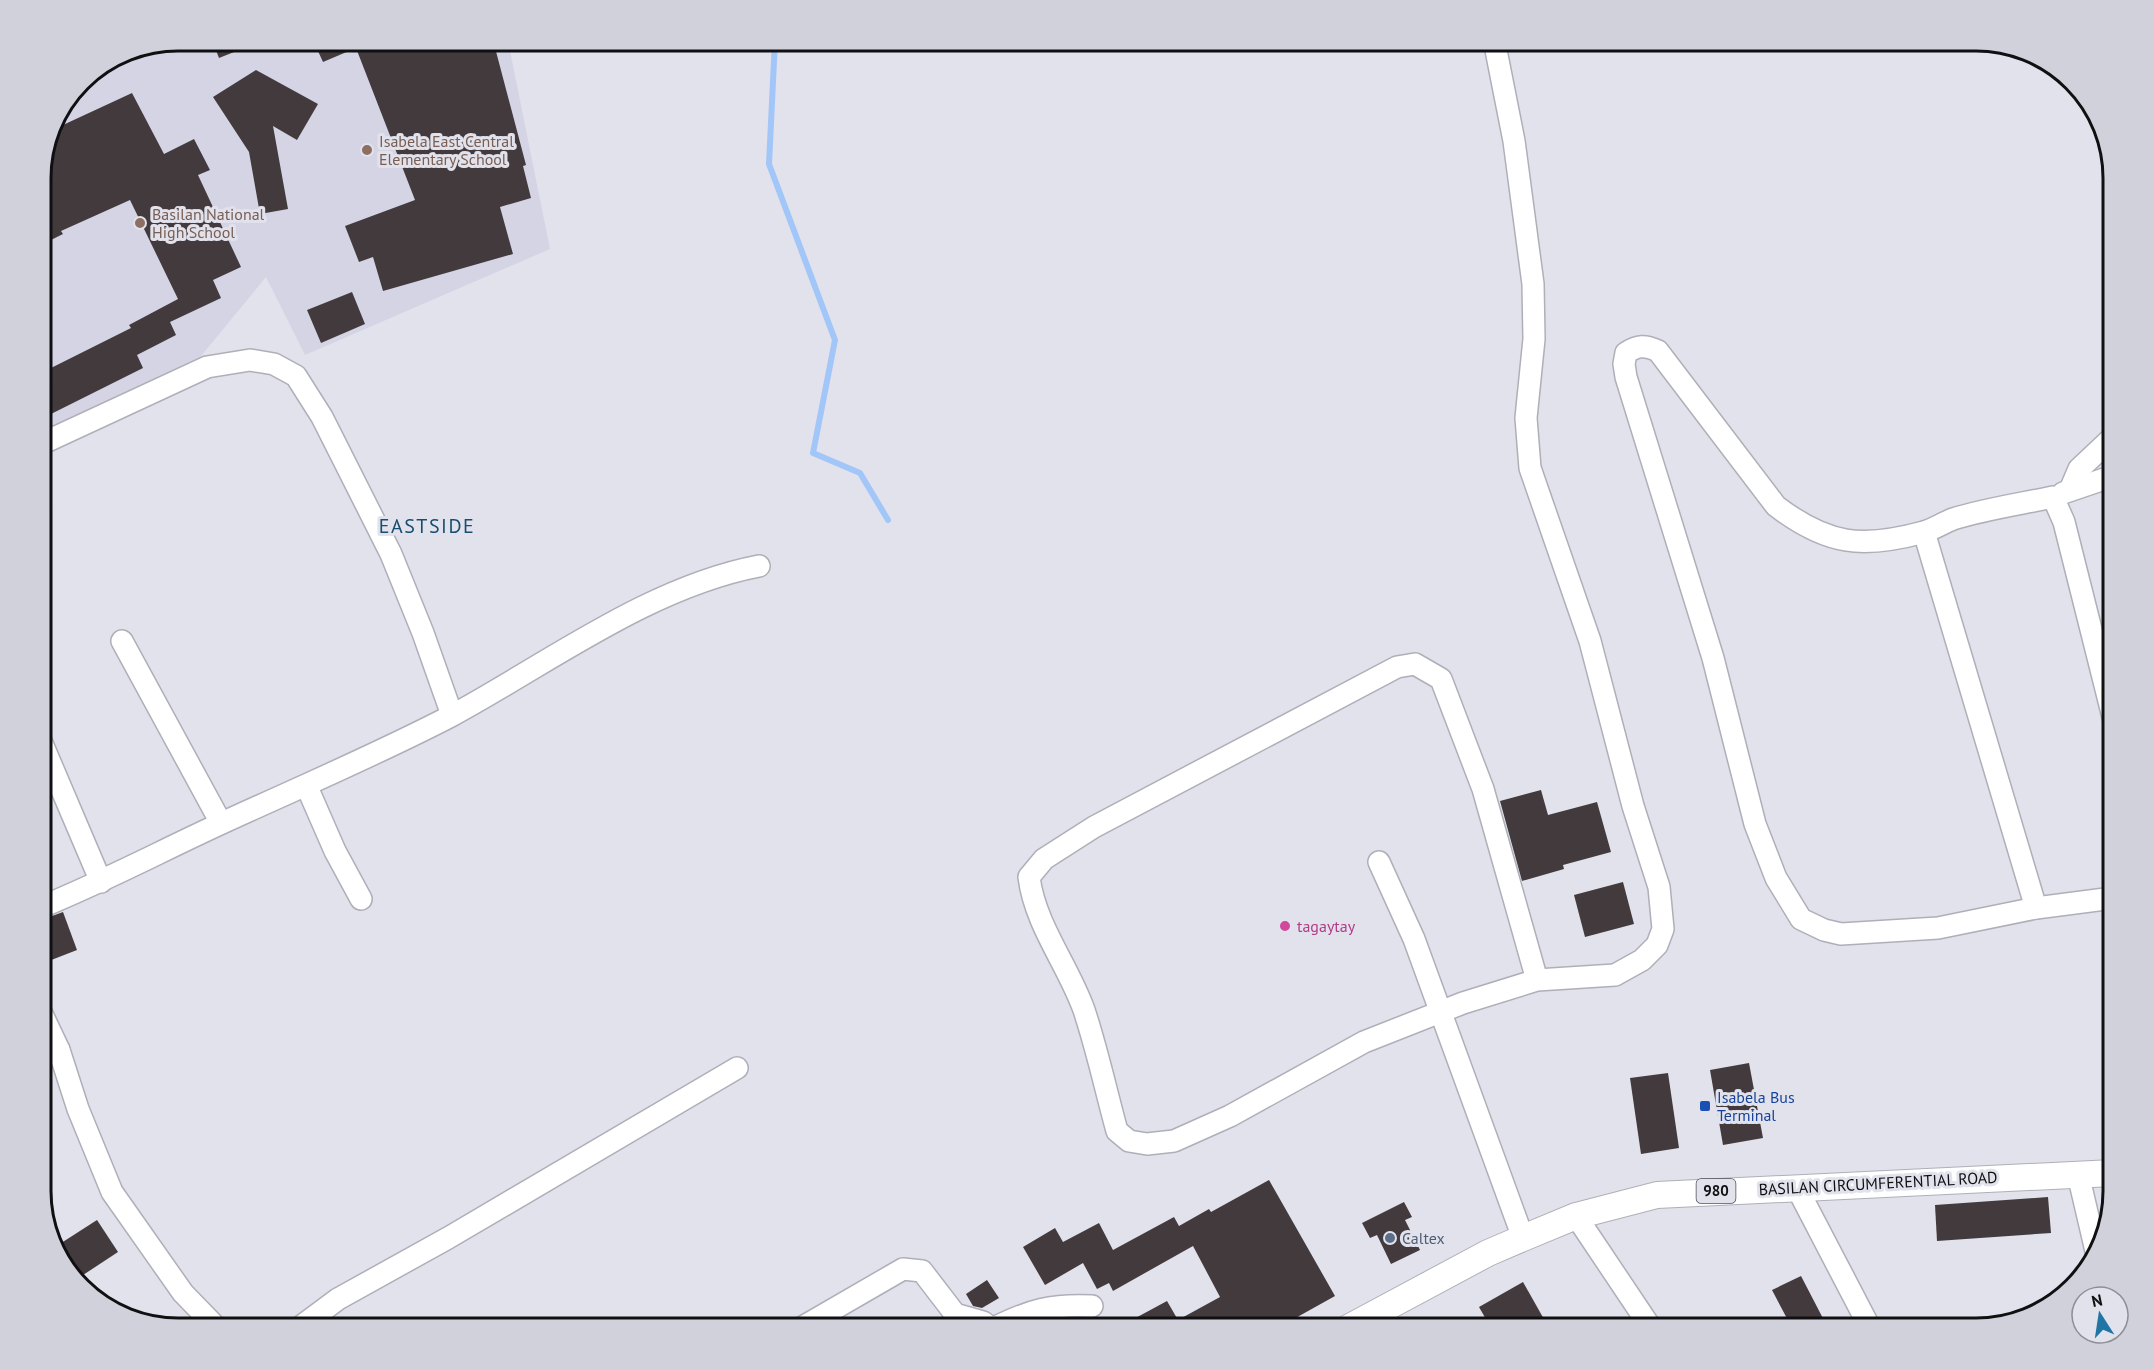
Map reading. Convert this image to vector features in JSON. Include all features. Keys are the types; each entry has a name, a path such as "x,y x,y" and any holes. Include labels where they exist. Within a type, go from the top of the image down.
{"main road":[{"name":"BASILAN CIRCUMFERENTIAL ROAD","path":"1368,1318 1488,1253 1523,1238 1576,1216 1657,1196 2103,1173"}],"street":[{"path":"1496,51 1514,141 1533,284 1534,339 1526,418 1530,468 1590,641 1633,806 1659,887 1663,929 1657,945 1642,960 1615,975 1537,980 1441,1012 1364,1042 1230,1116 1174,1141 1147,1144 1129,1140 1117,1131 1083,1009 1030,891 1029,877 1044,860 1094,828 1396,667 1416,664 1441,679 1484,789 1537,980"},
{"path":"2103,480 2061,493 1953,519 1924,532 1878,540 1838,540 1800,524 1776,506 1752,478 1658,351 1647,346 1636,346 1626,353 1624,364 1631,395 1713,658 1755,824 1776,878 1801,919 1824,930 1841,934 1938,927 2036,908 2103,899"},
{"path":"51,439 207,367 250,360 274,364 296,376 322,417 391,554 423,633 452,715"},
{"path":"2103,447 2079,469 2061,493 2064,522 2103,674"},
{"path":"1924,532 2036,908"},
{"path":"51,903 101,882 221,823 307,787 452,715 614,622 710,579 759,566"},
{"path":"122,641 221,823"},
{"path":"51,764 101,882"},
{"path":"307,787 335,851 361,899"},
{"path":"1379,862 1414,939 1523,1238"},
{"path":"51,1056 78,1109 112,1192 183,1293 207,1318"},
{"path":"313,1318 338,1299 448,1238 737,1068"},
{"path":"2078,1174 2093,1239"},
{"path":"1797,1188 1864,1318"},
{"path":"1576,1216 1644,1318"},
{"path":"820,1318 903,1269 922,1271 955,1314 969,1318"},
{"path":"1013,1318 1044,1307 1092,1306"}],"shaded area":[{"name":"Isabela East Central Elementary School","path":"169,51 510,51 550,249 305,355 266,277 201,356 51,426 51,169 55,145 64,122 82,94 94,82 129,61 153,53"}],"building":[{"path":"216,51 237,51 219,58"},
{"path":"318,51 349,51 323,62"},
{"path":"357,51 496,51 526,165 523,166 531,198 500,207 513,254 383,291 373,257 359,262 345,226 415,200"},
{"path":"256,70 318,104 297,140 273,126 288,209 260,214 249,152 213,97"},
{"path":"132,93 164,154 194,139 210,170 198,175 241,267 213,280 221,298 170,322 176,335 137,355 143,368 51,414 51,368 131,328 129,325 178,299 130,200 61,231 63,234 51,240 51,169 55,145 63,125"},
{"path":"352,292 365,324 321,343 307,310"},
{"path":"1541,790 1548,815 1597,802 1611,852 1563,865 1564,869 1522,881 1500,801"},
{"path":"1623,882 1634,924 1585,937 1574,895"},
{"path":"63,912 77,950 51,960 51,916"},
{"path":"1749,1063 1763,1138 1723,1145 1710,1070"},
{"path":"1668,1073 1679,1148 1641,1154 1630,1078"},
{"path":"1269,1180 1335,1296 1296,1318 1182,1318 1220,1297 1193,1246 1113,1291 1109,1283 1097,1289 1083,1263 1045,1285 1023,1247 1055,1228 1063,1242 1099,1223 1113,1250 1174,1217 1179,1226 1209,1209 1211,1212"},
{"path":"2048,1197 2051,1233 1937,1241 1935,1205"},
{"path":"1404,1202 1412,1217 1405,1220 1420,1250 1391,1264 1377,1235 1370,1238 1362,1223"},
{"path":"97,1220 118,1252 82,1275 72,1262 62,1242"},
{"path":"1801,1276 1823,1318 1787,1318 1772,1290"},
{"path":"987,1280 999,1298 982,1308 973,1306 966,1294"},
{"path":"1523,1282 1543,1318 1485,1318 1479,1307"},
{"path":"1167,1301 1177,1318 1136,1318"}],"waterway":[{"path":"774,51 769,164 835,340 813,453 860,473 888,520"}],"place":[{"name":"Isabela East Central Elementary School","path":"367,150"},
{"name":"Basilan National High School","path":"140,223"},
{"name":"tagaytay","path":"1285,926"},
{"name":"Isabela Bus Terminal","path":"1705,1106"},
{"name":"Caltex","path":"1390,1238"}],"district":[{"name":"EASTSIDE","path":"427,526"}]}
